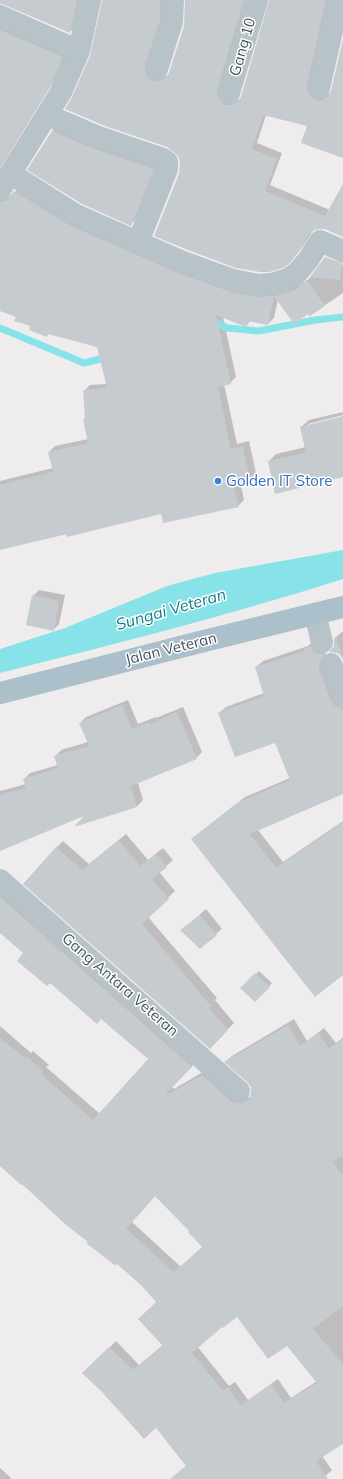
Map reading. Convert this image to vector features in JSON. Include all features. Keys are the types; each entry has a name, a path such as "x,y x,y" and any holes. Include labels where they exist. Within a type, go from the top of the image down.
{"main road":[{"name":"Jalan Veteran","path":"0,693 343,608"}],"street":[{"path":"6,181 61,92 79,47 90,0"},
{"path":"157,69 172,22 173,0"},
{"name":"Gang 10","path":"229,93 257,0"},
{"path":"319,88 339,0"},
{"path":"0,16 79,47"},
{"path":"47,116 101,138 163,158 167,162 167,169 138,242"},
{"path":"6,181 19,179 76,215 183,262 233,280 259,285 276,283 293,276 308,260 320,241 343,251"},
{"path":"315,614 322,642"},
{"path":"330,664 343,696"},
{"name":"Gang Antara Veteran","path":"0,880 239,1091"}],"water":[{"name":"Sungai Veteran","path":"343,550 343,579 215,617 0,673 0,649 65,628 167,586 215,573"}],"building":[{"path":"0,0 77,0 70,33 0,4"},
{"path":"102,0 160,0 160,20 145,65 145,71 148,78 154,81 159,81 165,78 169,73 184,26 185,0 244,0 217,90 217,95 220,101 225,105 231,105 237,102 241,97 269,0 326,0 307,85 307,91 311,97 317,100 323,100 328,96 331,91 343,39 343,158 301,143 307,126 263,115 252,149 277,159 265,191 325,216 343,184 343,237 325,229 314,230 309,234 298,253 289,264 283,268 269,272 260,272 236,268 154,236 179,174 180,162 178,156 167,147 105,126 65,109 72,97 90,56"},
{"path":"0,30 63,57 50,86 0,166"},
{"path":"52,131 97,150 154,169 131,226 82,204 27,170"},
{"path":"14,191 71,226 178,273 231,292 257,297 274,296 268,325 248,321 246,327 216,315 231,384 218,387 231,449 243,446 250,480 233,483 239,507 163,523 161,514 67,537 66,534 0,550 0,485 53,472 48,452 88,443 83,419 85,418 83,390 107,388 97,347 48,334 47,337 29,330 30,326 14,321 16,317 0,311 0,202 6,201"},
{"path":"325,257 342,263 340,280 310,277"},
{"path":"307,280 325,306 310,316 308,314 294,324 274,296 295,290"},
{"path":"343,416 343,477 275,494 268,461 306,453 300,427"},
{"path":"32,595 59,601 54,631 26,625"},
{"path":"336,637 343,659 339,654 329,652 334,646 334,638"},
{"path":"311,646 313,651 318,654 324,654 319,662 319,668 331,701 335,706 342,708 343,711 343,794 250,834 276,868 343,822 343,975 315,997 191,839 237,803 290,780 275,743 235,757 218,713 264,696 255,667 305,651 304,649"},
{"path":"122,705 132,729 149,722 150,724 177,712 197,759 131,786 137,807 74,827 84,816 0,851 0,795 26,788 23,779 58,768 54,756 89,746 79,723"},
{"path":"119,840 140,866 156,854 167,867 152,879 169,899 142,924 211,1006 209,1008 228,1030 210,1049 23,884 56,847 82,870"},
{"path":"0,897 192,1067 166,1093 167,1095 202,1075 231,1101 243,1103 248,1100 251,1094 251,1087 224,1062 288,1025 300,1046 318,1033 329,1049 343,1037 343,1156 333,1162 343,1176 343,1306 313,1329 343,1364 343,1444 316,1461 328,1479 170,1479 186,1466 156,1428 144,1439 102,1392 82,1373 109,1347 133,1370 163,1346 138,1319 156,1302 141,1285 117,1264 116,1266 86,1243 88,1242 65,1224 22,1184 21,1185 0,1166 0,1038 25,1058 26,1056 43,1071 41,1074 93,1120 148,1059 101,1019 97,1024 50,983 47,986 17,961 23,953 0,933","holes":["155,1196 189,1231 188,1232 202,1247 174,1272 126,1229","237,1317 268,1359 287,1346 317,1383 284,1403 271,1384 241,1405 228,1387 223,1391 192,1353 222,1327 223,1328"]},
{"path":"200,915 217,935 200,949 180,930"},
{"path":"255,973 270,987 255,1002 240,988"}],"waterway":[{"path":"209,319 227,328 259,331 315,320 343,317"},
{"path":"0,328 84,363 108,357"}],"place":[{"name":"Golden IT Store","path":"218,481"}]}
